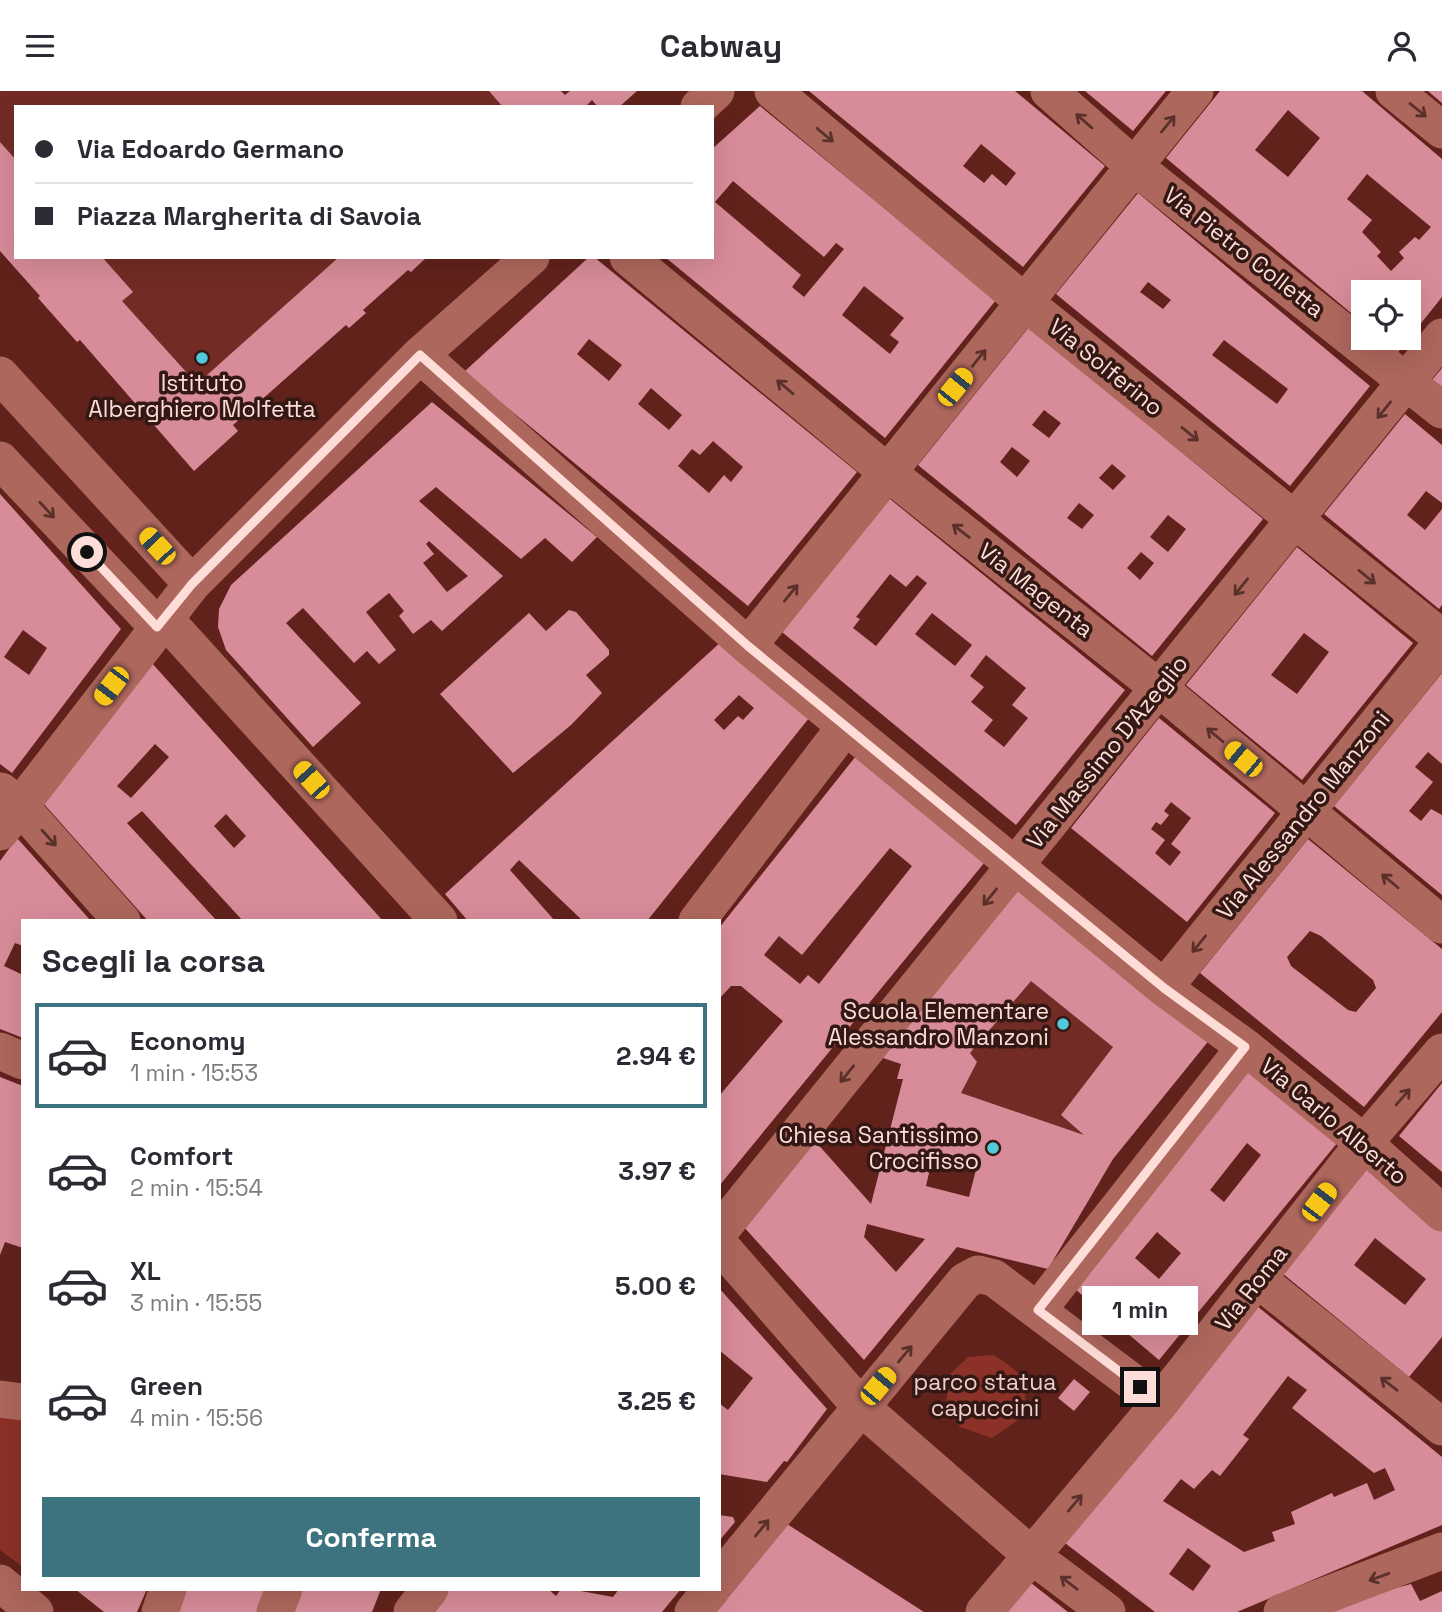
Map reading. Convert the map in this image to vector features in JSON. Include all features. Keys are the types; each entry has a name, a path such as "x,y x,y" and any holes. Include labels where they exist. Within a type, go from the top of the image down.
{"street":[{"path":"701,105 716,91"},
{"name":"Via Solferino","path":"773,91 1023,301 1296,519 1442,641"},
{"name":"Via Pietro Colletta","path":"1049,91 1134,166 1442,410"},
{"path":"748,646 1023,301 1195,91"},
{"path":"1394,91 1442,130"},
{"path":"120,919 7,810 192,584 420,355 529,259"},
{"name":"Via Magenta","path":"630,259 887,472 1159,688 1442,925"},
{"name":"Via Massimo D'Azeglio","path":"721,1230 1442,338"},
{"name":"Via Carlo Alberto","path":"420,355 748,646 1164,988 1245,1047 1364,1143 1442,1213"},
{"path":"0,375 192,584"},
{"path":"0,460 161,622 437,919"},
{"name":"Via Alessandro Manzoni","path":"1164,988 1442,641"},
{"path":"699,919 845,727"},
{"path":"1038,1310 1245,1047"},
{"path":"0,1051 21,1060"},
{"name":"Via Roma","path":"984,1612 1160,1403 1364,1143 1442,1052"},
{"path":"721,1246 861,1407 1031,1555 1107,1612"},
{"path":"721,1578 965,1281 978,1274 994,1278 1160,1403"},
{"path":"1259,1280 1436,1408"},
{"path":"0,1399 21,1402"},
{"path":"1282,1612 1442,1551"},
{"path":"160,1612 167,1591"},
{"path":"275,1612 283,1591"},
{"path":"412,1612 428,1591"},
{"path":"694,1612 710,1591"}],"shaded area":[{"name":"Istituto Alberghiero Molfetta","path":"0,91 540,91 552,105 14,105 14,259 415,259 190,459 0,245"},
{"name":"Scuola Elementare Alessandro Manzoni","path":"1020,884 1209,1037 1112,1159 959,1094 919,1012"}],"green space":[{"name":"parco statua capuccini","path":"993,1355 1018,1373 1025,1394 1024,1416 992,1438 960,1427 946,1408 948,1376 968,1357"},
{"path":"0,1413 21,1414 21,1566 0,1550"}],"building":[{"path":"489,91 561,91 565,95 570,91 637,91 621,105 596,105 592,100 587,105 501,105"},
{"path":"809,91 1015,91 1105,166 1023,267","holes":["981,144 1016,173 1006,186 992,174 984,183 963,166"]},
{"path":"1085,91 1166,91 1133,131"},
{"path":"1220,91 1362,91 1442,159 1442,297 1421,323 1421,280 1351,280 1351,313 1166,158","holes":["1288,110 1320,138 1288,177 1255,150","1367,174 1431,227 1419,240 1415,237 1399,252 1404,258 1391,271 1377,256 1381,252 1362,232 1372,220 1347,199"]},
{"path":"1428,91 1442,91 1442,103"},
{"path":"760,106 996,300 885,438 667,259 714,259 714,147","holes":["733,181 824,257 836,243 844,249 804,297 792,287 801,275 715,202","864,286 904,318 890,335 899,342 890,354 842,315"]},
{"path":"0,142 14,158 14,259 104,259 133,292 122,301 197,384 337,259 425,259 411,272 408,270 363,310 366,313 349,328 346,325 233,425 238,431 194,471 80,340 77,342 38,298 40,296 0,251"},
{"path":"1138,193 1370,386 1290,486 1056,294","holes":["1148,282 1171,300 1163,309 1140,292","1224,340 1288,389 1277,404 1212,355"]},
{"path":"587,259 596,259 857,472 748,606 464,372","holes":["589,339 622,365 609,381 577,354","651,388 682,415 669,430 638,404","713,441 743,467 731,482 724,475 709,493 678,466 692,449 700,455"]},
{"path":"1029,327 1263,519 1152,656 918,465","holes":["1044,410 1061,423 1049,438 1032,425","1012,447 1030,461 1017,477 1000,462","1112,464 1126,476 1113,490 1099,478","1079,503 1094,515 1082,529 1067,518","1168,515 1186,529 1168,552 1150,537","1141,552 1154,563 1140,580 1127,568"]},
{"path":"1442,368 1442,388 1432,380"},
{"path":"432,402 597,537 572,562 545,538 521,559 436,487 419,501 503,576 442,631 431,620 413,634 399,616 404,611 389,593 366,612 396,650 379,664 367,651 354,663 303,608 286,623 361,703 313,747 226,650 218,627 219,609 231,585","holes":["429,541 468,576 447,592 423,563 434,554 426,544"]},
{"path":"1405,414 1442,445 1442,503 1426,491 1407,515 1425,530 1442,509 1442,605 1439,609 1324,514"},
{"path":"0,494 121,629 12,773 0,764","holes":["23,630 47,648 29,675 4,657"]},
{"path":"890,499 1125,690 1016,825 782,632","holes":["890,574 906,587 917,575 927,583 876,646 853,628 860,619 856,617","932,613 972,645 955,666 915,634","986,655 1026,688 1012,705 1028,718 1004,747 984,731 993,720 971,702 984,687 970,676"]},
{"path":"1297,547 1413,643 1302,780 1186,685","holes":["1304,633 1329,652 1297,694 1271,675"]},
{"path":"569,610 576,612 609,650 609,655 586,675 602,693 571,725 513,773 440,694 529,613 546,631"},
{"path":"723,640 813,713 649,919 581,919 519,860 510,870 553,919 466,919 445,894","holes":["739,695 754,708 743,720 738,716 724,730 714,720"]},
{"path":"151,662 381,919 241,919 142,811 127,823 215,919 146,919 44,804","holes":["155,744 169,757 131,798 117,786","226,814 246,836 234,848 214,826"]},
{"path":"1442,673 1442,764 1428,752 1415,767 1433,782 1409,811 1421,821 1431,809 1442,815 1442,895 1334,806"},
{"path":"1159,718 1275,813 1187,922 1071,828","holes":["1171,802 1191,818 1171,844 1181,852 1170,866 1155,853 1165,840 1151,829 1156,822 1161,825 1169,815 1164,811"]},
{"path":"860,751 989,857 721,1184 721,1094 783,1021 741,986 731,986 721,997 721,925","holes":["890,848 912,866 819,984 808,975 800,984 764,955 779,936 802,955"]},
{"path":"17,838 89,919 21,919 21,945 15,943 4,966 21,974 21,1037 0,1029 0,861"},
{"path":"1308,839 1442,949 1442,1012 1364,1107 1200,973","holes":["1310,931 1321,936 1373,980 1376,988 1356,1012 1348,1010 1291,966 1287,957"]},
{"path":"1023,885 1211,1038 1113,1159 1048,1269 957,1247 864,1360 743,1226 815,1141 871,1204 903,1079 897,1079 901,1064 880,1057","holes":["1031,981 1113,1047 1061,1115 1084,1135 961,1093 977,1062 970,1053","934,1151 978,1162 969,1197 926,1186","867,1224 925,1239 896,1272 864,1237"]},
{"path":"1245,1066 1338,1142 1159,1360 1069,1284","holes":["1247,1143 1261,1155 1224,1202 1210,1190","1157,1232 1181,1253 1159,1279 1135,1258"]},
{"path":"0,1077 21,1085 21,1247 5,1242 0,1255"},
{"path":"1442,1083 1442,1172 1399,1136"},
{"path":"1369,1167 1442,1227 1442,1337 1409,1377 1282,1273","holes":["1375,1238 1426,1279 1405,1305 1354,1265"]},
{"path":"721,1290 827,1409 787,1462 784,1461 767,1482 721,1474 721,1405 728,1410 753,1378 721,1352"},
{"path":"1257,1306 1442,1457 1442,1525 1237,1612 1155,1612 1065,1543","holes":["1288,1376 1307,1390 1292,1408 1374,1473 1385,1468 1395,1490 1374,1500 1367,1483 1334,1497 1332,1493 1291,1512 1295,1524 1272,1532 1275,1541 1244,1552 1163,1501 1181,1479 1194,1489 1212,1470 1220,1476 1249,1439 1243,1435","1188,1548 1211,1566 1193,1591 1169,1574"]},
{"path":"1074,1379 1090,1392 1074,1411 1058,1398"},
{"path":"721,1515 733,1517 735,1522 721,1539"},
{"path":"787,1524 924,1612 716,1612"},
{"path":"1031,1583 1068,1612 1007,1612"},
{"path":"1411,1584 1420,1601 1442,1591 1442,1612 1306,1612"},
{"path":"78,1591 146,1591 137,1612 104,1612"},
{"path":"176,1591 268,1591 261,1612 168,1612"},
{"path":"290,1591 380,1591 372,1612 283,1612"},
{"path":"448,1591 550,1591 556,1596 560,1591 581,1591 613,1597 618,1591 679,1591 662,1612 431,1612"}],"place":[{"name":"Istituto Alberghiero Molfetta","path":"202,358"},
{"name":"Scuola Elementare Alessandro Manzoni","path":"1063,1024"},
{"name":"Chiesa Santissimo Crocifisso","path":"993,1148"}],"route":[{"path":"87,552 157,627 192,584 420,355 748,646 1164,988 1245,1047 1056,1283 1038,1310 1140,1387"}]}
